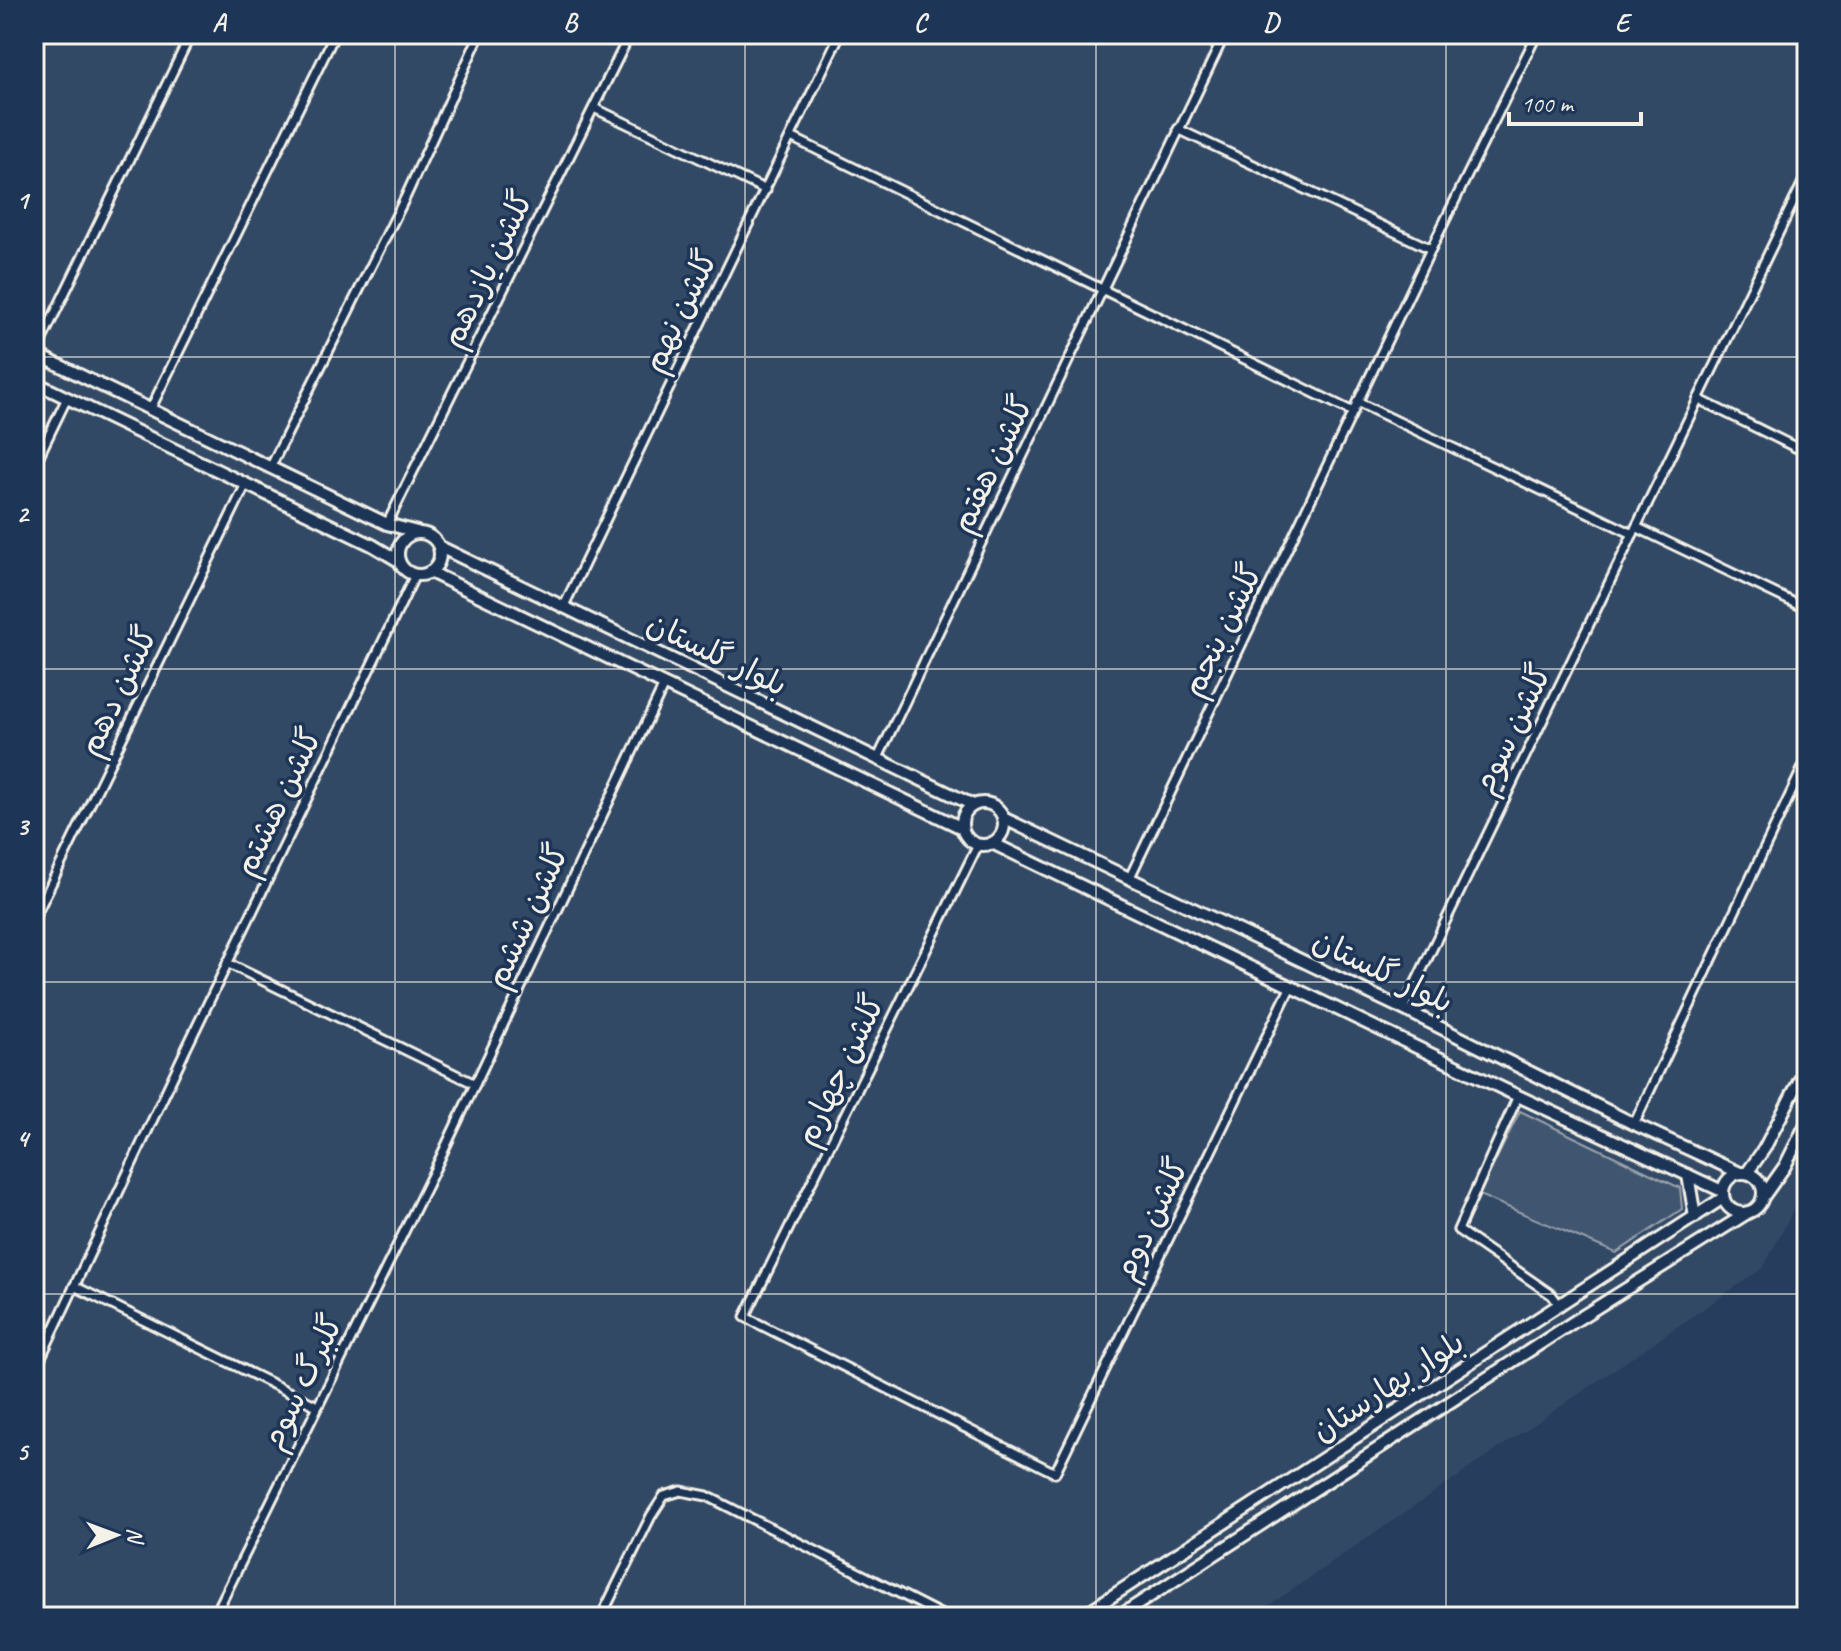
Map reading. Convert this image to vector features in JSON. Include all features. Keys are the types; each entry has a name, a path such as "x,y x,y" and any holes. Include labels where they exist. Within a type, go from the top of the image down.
{"street":[{"path":"34,382 372,545 415,575 430,572 440,559 440,547 431,536 387,524 34,354 191,34"},
{"path":"150,410 335,34"},
{"path":"270,468 406,196 480,34"},
{"name":"گلشن یازدهم","path":"387,524 630,34"},
{"name":"گلشن نهم","path":"563,608 840,34"},
{"name":"گلشن هفتم","path":"877,760 1225,34"},
{"name":"گلشن پنجم","path":"1130,877 1537,34"},
{"path":"594,108 766,190"},
{"path":"1178,129 1431,249"},
{"path":"791,137 1353,412"},
{"name":"گلشن سوم","path":"1403,1009 1807,174"},
{"path":"34,466 67,398"},
{"path":"1698,399 1807,453"},
{"path":"1357,402 1807,609"},
{"name":"گلشن دهم","path":"34,919 246,484"},
{"path":"399,561 398,551 402,541 417,532"},
{"name":"بلوار گلستان","path":"440,547 973,805"},
{"name":"بلوار گلستان","path":"430,572 962,828"},
{"name":"گلشن هشتم","path":"34,1372 415,575"},
{"name":"گلشن ششم","path":"435,1169 664,685"},
{"path":"1634,1124 1807,759"},
{"path":"988,803 1000,811 1003,818 1001,835 992,843 978,845 968,839 962,828 964,815 973,805 988,803"},
{"name":"بلوار گلستان","path":"1003,818 1403,1009 1634,1124 1744,1173"},
{"name":"بلوار گلستان","path":"992,843 1518,1096 1674,1167 1723,1195"},
{"name":"گلشن چهارم","path":"978,845 745,1317 1055,1473"},
{"path":"227,963 475,1084"},
{"name":"گلشن دوم","path":"1055,1473 1291,986"},
{"path":"1807,1066 1764,1149 1744,1173 1728,1179 1723,1195 1731,1209 1736,1212 1755,1209 1785,1166 1807,1122"},
{"path":"1518,1096 1458,1230 1552,1295 1560,1306"},
{"path":"1674,1167 1685,1148"},
{"name":"گلبرگ سوم","path":"214,1617 435,1169"},
{"path":"1744,1173 1758,1180 1763,1192 1762,1199"},
{"path":"1688,1175 1695,1217"},
{"name":"بلوار بهارستان","path":"1080,1617 1560,1306 1695,1217 1723,1195"},
{"name":"بلوار بهارستان","path":"1118,1617 1749,1212"},
{"path":"74,1286 317,1406"},
{"path":"601,1617 651,1516 664,1496 681,1491 707,1496 946,1617"}],"shaded area":[{"path":"34,34 1807,34 1807,1184 1763,1268 1252,1617 34,1617"},
{"path":"1520,1111 1680,1188 1682,1209 1616,1253 1479,1195"}]}
